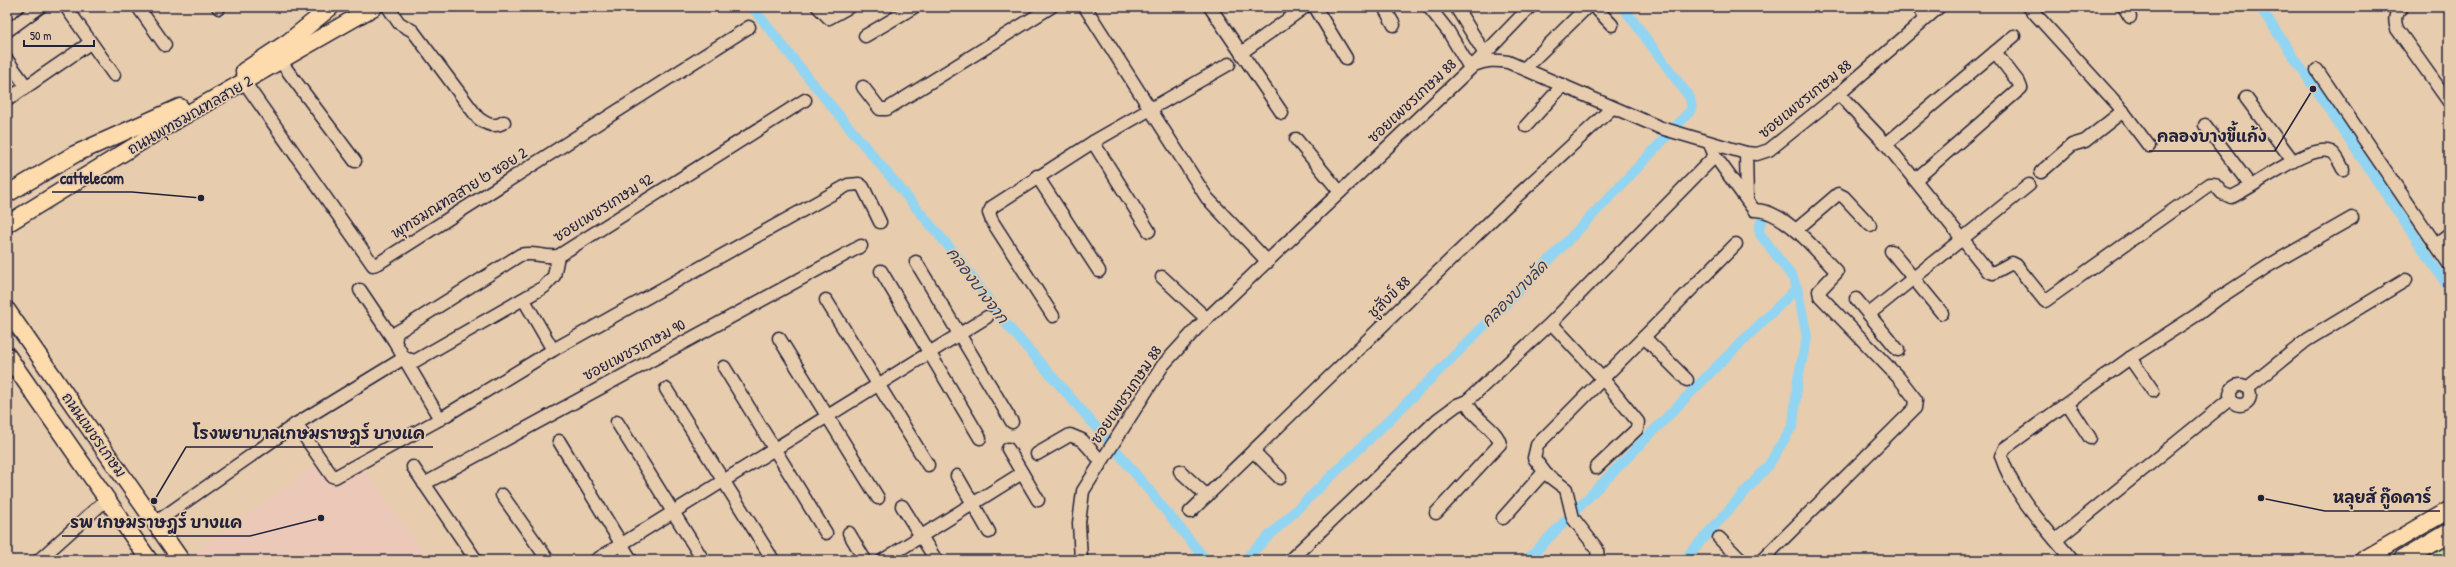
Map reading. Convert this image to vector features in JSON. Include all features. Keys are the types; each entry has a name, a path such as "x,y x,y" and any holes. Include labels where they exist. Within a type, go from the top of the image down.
{"highway":[{"path":"2403,560 2449,533"}],"main road":[{"name":"ถนนพุทธมณฑลสาย 2","path":"7,194 75,154 165,116 242,72 288,42 331,7"},
{"name":"ถนนพุทธมณฑลสาย 2","path":"7,224 182,118 374,7"},
{"name":"ถนนเพชรเกษม","path":"7,310 181,560"},
{"name":"ถนนเพชรเกษม","path":"7,355 149,560"},
{"path":"2362,560 2449,510"}],"street":[{"path":"7,31 40,7"},
{"path":"66,7 114,75"},
{"path":"138,7 165,45"},
{"path":"388,7 399,23 413,31 478,118 485,124 493,126 504,122"},
{"path":"818,7 829,18 849,7"},
{"path":"865,36 914,7"},
{"path":"863,87 880,109 886,109 1051,7"},
{"path":"1085,7 1149,110 1207,198 1268,262"},
{"path":"1210,7 1282,113"},
{"path":"1241,53 1306,7"},
{"path":"1315,7 1346,58"},
{"path":"1384,7 1394,25"},
{"path":"1429,7 1448,31 1472,66 1530,7"},
{"path":"1456,7 1485,54"},
{"path":"1524,68 1586,7"},
{"path":"1595,7 1612,25"},
{"path":"1918,7 1926,18"},
{"name":"ซอยเพชรเกษม 88","path":"1080,560 1080,504 1083,491 1117,434 1163,365 1207,319 1472,66 1484,61 1496,60 1524,68 1612,108 1661,128 1710,144 1746,153 1757,154 1770,150 1839,94 1939,7"},
{"path":"2030,7 2123,111 2149,146"},
{"path":"2402,7 2395,15 2394,22 2397,29 2449,102"},
{"name":"พุทธมณฑลสาย ๒ ซอย 2","path":"245,82 373,265 379,263 749,27"},
{"path":"1886,144 2014,36"},
{"path":"7,100 90,43"},
{"path":"1915,180 2021,88 2019,82 1996,52"},
{"path":"7,60 26,86"},
{"path":"281,62 355,161"},
{"path":"1053,316 989,213 992,207 1037,176 1093,142 1229,64"},
{"path":"2317,70 2449,264"},
{"path":"1526,126 1563,85"},
{"path":"1839,94 1886,144 1988,271 1992,273 2007,265 2016,265 2045,301 2210,184 2214,184 2222,193 2231,197 2293,161 2311,154 2330,152 2336,156 2343,170"},
{"path":"2246,98 2293,161"},
{"name":"ซอยเพชรเกษม 92","path":"394,342 397,332 520,255 535,252 549,257 558,256 805,100"},
{"name":"ชูสังข์ 88","path":"1190,512 1503,209 1612,108"},
{"path":"2041,172 2072,145 2085,141 2123,111"},
{"path":"2205,125 2250,185"},
{"path":"1296,139 1340,192"},
{"path":"1093,142 1149,231"},
{"path":"1710,144 1715,156 1754,210 1762,210 1772,214 1796,230 1837,272 1819,291 1820,296 1899,378 1916,400 1916,404 1833,491 1762,560"},
{"path":"1746,153 1747,200"},
{"path":"1290,560 1438,419 1457,405 1467,401 1552,323 1715,156"},
{"path":"1037,176 1099,271"},
{"path":"296,424 332,476 335,477 440,419 553,350 848,185 859,184 863,187 880,222"},
{"path":"1869,314 2030,185"},
{"path":"1796,230 1838,194 1844,197 1870,225"},
{"path":"2072,560 2024,500 2005,468 2001,456 2005,448 2130,358 2268,266 2352,218"},
{"path":"2436,244 2449,234"},
{"path":"1598,560 1597,549 1572,514 1566,489 1544,472 1534,458 1537,445 1736,244"},
{"name":"ซอยเพชรเกษม 90","path":"424,484 861,246"},
{"path":"1891,251 1942,313"},
{"path":"155,523 296,424 404,358 415,361 524,300 544,287 554,276 558,256"},
{"path":"916,262 1012,422"},
{"path":"880,272 980,438"},
{"path":"1162,277 1207,319"},
{"path":"2056,540 2230,399 2230,393 2233,387 2239,384 2247,388 2307,340 2406,280"},
{"path":"360,290 404,358 440,419"},
{"path":"1856,299 1898,350"},
{"path":"524,300 553,350"},
{"path":"826,300 928,465"},
{"path":"596,560 775,450 878,383 987,317"},
{"path":"1552,323 1602,379 1639,426 1596,468"},
{"path":"1644,337 1686,380"},
{"path":"779,338 878,498"},
{"path":"2130,358 2153,391"},
{"path":"724,367 826,533"},
{"path":"666,389 773,560"},
{"path":"1436,513 1500,444 1497,437 1471,412 1467,401"},
{"path":"2068,404 2090,438"},
{"path":"617,422 703,560"},
{"path":"1037,454 1070,435 1082,440 1104,456"},
{"path":"559,441 631,560"},
{"path":"1008,450 1038,500"},
{"path":"1253,451 1280,478"},
{"path":"413,467 476,560"},
{"path":"1180,471 1206,496"},
{"path":"1503,518 1544,472"},
{"path":"883,560 1022,473"},
{"path":"957,476 989,532"},
{"path":"502,495 548,560"},
{"path":"39,560 107,499"},
{"path":"902,506 936,560"},
{"path":"849,533 865,560"},
{"path":"1719,538 1741,560"}],"shaded area":[{"path":"318,464 333,485 363,468 429,560 204,560 197,550"}],"green space":[{"path":"2449,545 2449,555 2440,560 2423,560"}],"waterway":[{"name":"คลองบางจาก","path":"752,7 823,96 959,259 1002,319 1111,444 1206,560"},
{"name":"คลองบางลัด","path":"1244,560 1528,282 1692,109 1690,98 1623,7"},
{"path":"2260,7 2449,288"},
{"path":"1527,560 1716,367 1797,288 1793,278 1760,234 1759,228 1762,220"},
{"path":"1684,560 1768,466 1793,425 1798,378 1807,337 1797,288"}],"place":[{"name":"คลองบางขี้แก้ง","path":"2313,89"},
{"name":"cattelecom","path":"201,198"},
{"name":"หลุยส์ กู๊ดคาร์","path":"2261,498"},
{"name":"โรงพยาบาลเกษมราษฎร์ บางแค","path":"154,501"},
{"name":"รพ เกษมราษฎร์ บางแค","path":"321,518"}]}
